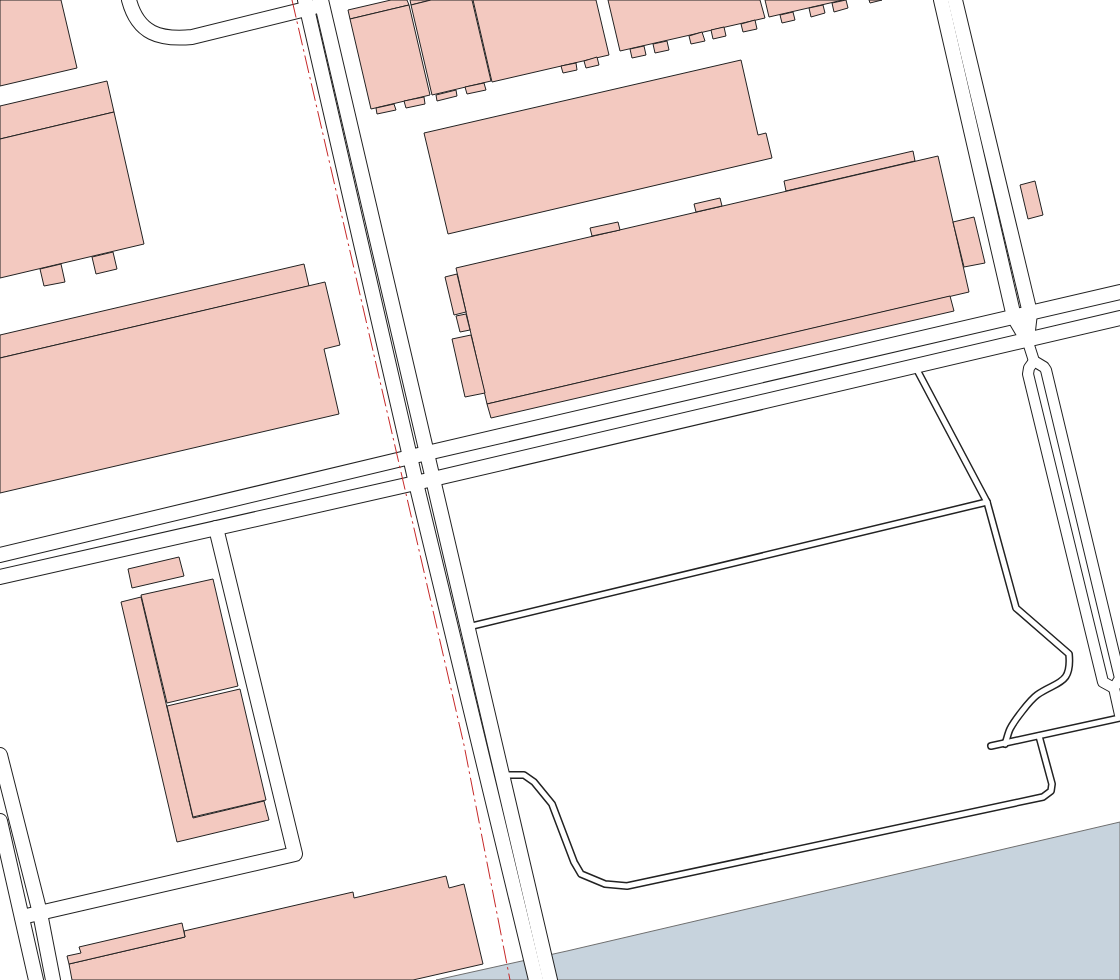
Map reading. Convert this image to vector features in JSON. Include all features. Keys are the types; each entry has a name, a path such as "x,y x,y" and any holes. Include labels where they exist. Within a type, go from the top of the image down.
{"street":[{"path":"129,0 139,22 154,34 173,39 192,37 306,4 322,2 550,980"},
{"path":"940,0 1014,317 1027,339 1034,361 1044,367 1049,380 1120,678 1114,688 1120,717"},
{"path":"955,0 1030,313 1027,339"},
{"path":"306,4 416,483 536,980"},
{"path":"0,555 427,453 1120,292"},
{"path":"0,577 416,483 1120,318"},
{"path":"1034,361 1029,368 1028,374 1103,682 1114,688"},
{"path":"22,916 295,854 216,528"},
{"path":"0,755 40,913 53,980"},
{"path":"0,821 36,980"}],"lane":[{"path":"916,366 988,502 1016,608 1069,654 1070,666 1068,675 1036,696 1010,728 1005,744"},
{"path":"468,626 988,502"},
{"path":"991,746 1120,717"},
{"path":"502,775 524,775 534,782 552,804 574,862 581,874 605,884 627,886 1043,797 1051,791 1052,784 1039,736"}],"shaded area":[{"path":"1120,822 1120,980 436,980 567,951"}],"building":[{"path":"0,0 61,0 77,68 0,86"},
{"path":"391,0 407,0 409,5 350,19 348,10"},
{"path":"410,0 431,0 411,5"},
{"path":"431,0 472,0 491,81 432,95 411,5"},
{"path":"473,0 596,0 609,55 492,82"},
{"path":"608,0 760,0 765,18 620,51"},
{"path":"765,0 843,0 769,17"},
{"path":"846,0 848,8 834,12 832,3"},
{"path":"869,0 882,0 870,3"},
{"path":"409,5 430,95 371,109 350,19"},
{"path":"823,5 825,13 811,17 809,8"},
{"path":"793,12 795,20 782,23 780,15"},
{"path":"755,20 757,29 743,32 741,24"},
{"path":"724,27 726,36 713,39 711,30"},
{"path":"702,32 705,41 691,44 689,36"},
{"path":"667,41 669,50 655,53 653,44"},
{"path":"644,46 646,55 632,58 630,49"},
{"path":"597,57 599,65 586,68 584,61"},
{"path":"741,60 758,135 766,133 772,158 448,234 424,133"},
{"path":"576,63 577,70 563,73 561,66"},
{"path":"107,81 114,112 0,139 0,106"},
{"path":"484,83 486,90 467,94 465,87"},
{"path":"456,90 457,96 437,101 436,95"},
{"path":"424,97 425,104 406,108 404,101"},
{"path":"394,104 396,110 377,114 376,108"},
{"path":"114,112 144,244 0,278 0,139"},
{"path":"913,151 915,161 786,191 784,181"},
{"path":"938,156 969,292 487,404 456,268"},
{"path":"1035,181 1043,215 1028,219 1020,185"},
{"path":"720,198 722,206 696,212 694,204"},
{"path":"974,217 985,263 964,267 953,222"},
{"path":"618,222 620,230 592,236 590,228"},
{"path":"113,252 117,269 96,274 92,257"},
{"path":"61,264 65,282 44,286 40,269"},
{"path":"304,264 309,286 0,358 0,335"},
{"path":"457,274 466,312 454,315 445,277"},
{"path":"325,282 340,345 324,349 339,414 0,493 0,358"},
{"path":"950,296 954,311 491,418 487,404"},
{"path":"466,314 470,330 460,332 456,316"},
{"path":"471,335 485,393 465,397 452,339"},
{"path":"179,557 184,576 132,588 128,569"},
{"path":"213,579 238,686 167,703 141,595"},
{"path":"141,597 193,818 264,801 269,820 177,842 121,602"},
{"path":"240,689 266,800 193,817 167,706"},
{"path":"446,876 449,888 464,884 483,964 413,980 72,980 69,964 185,937 184,931 353,892 354,898"},
{"path":"182,923 185,937 69,964 67,956 81,953 79,947"}],"power":[{"path":"292,0 464,745 510,980"}]}
